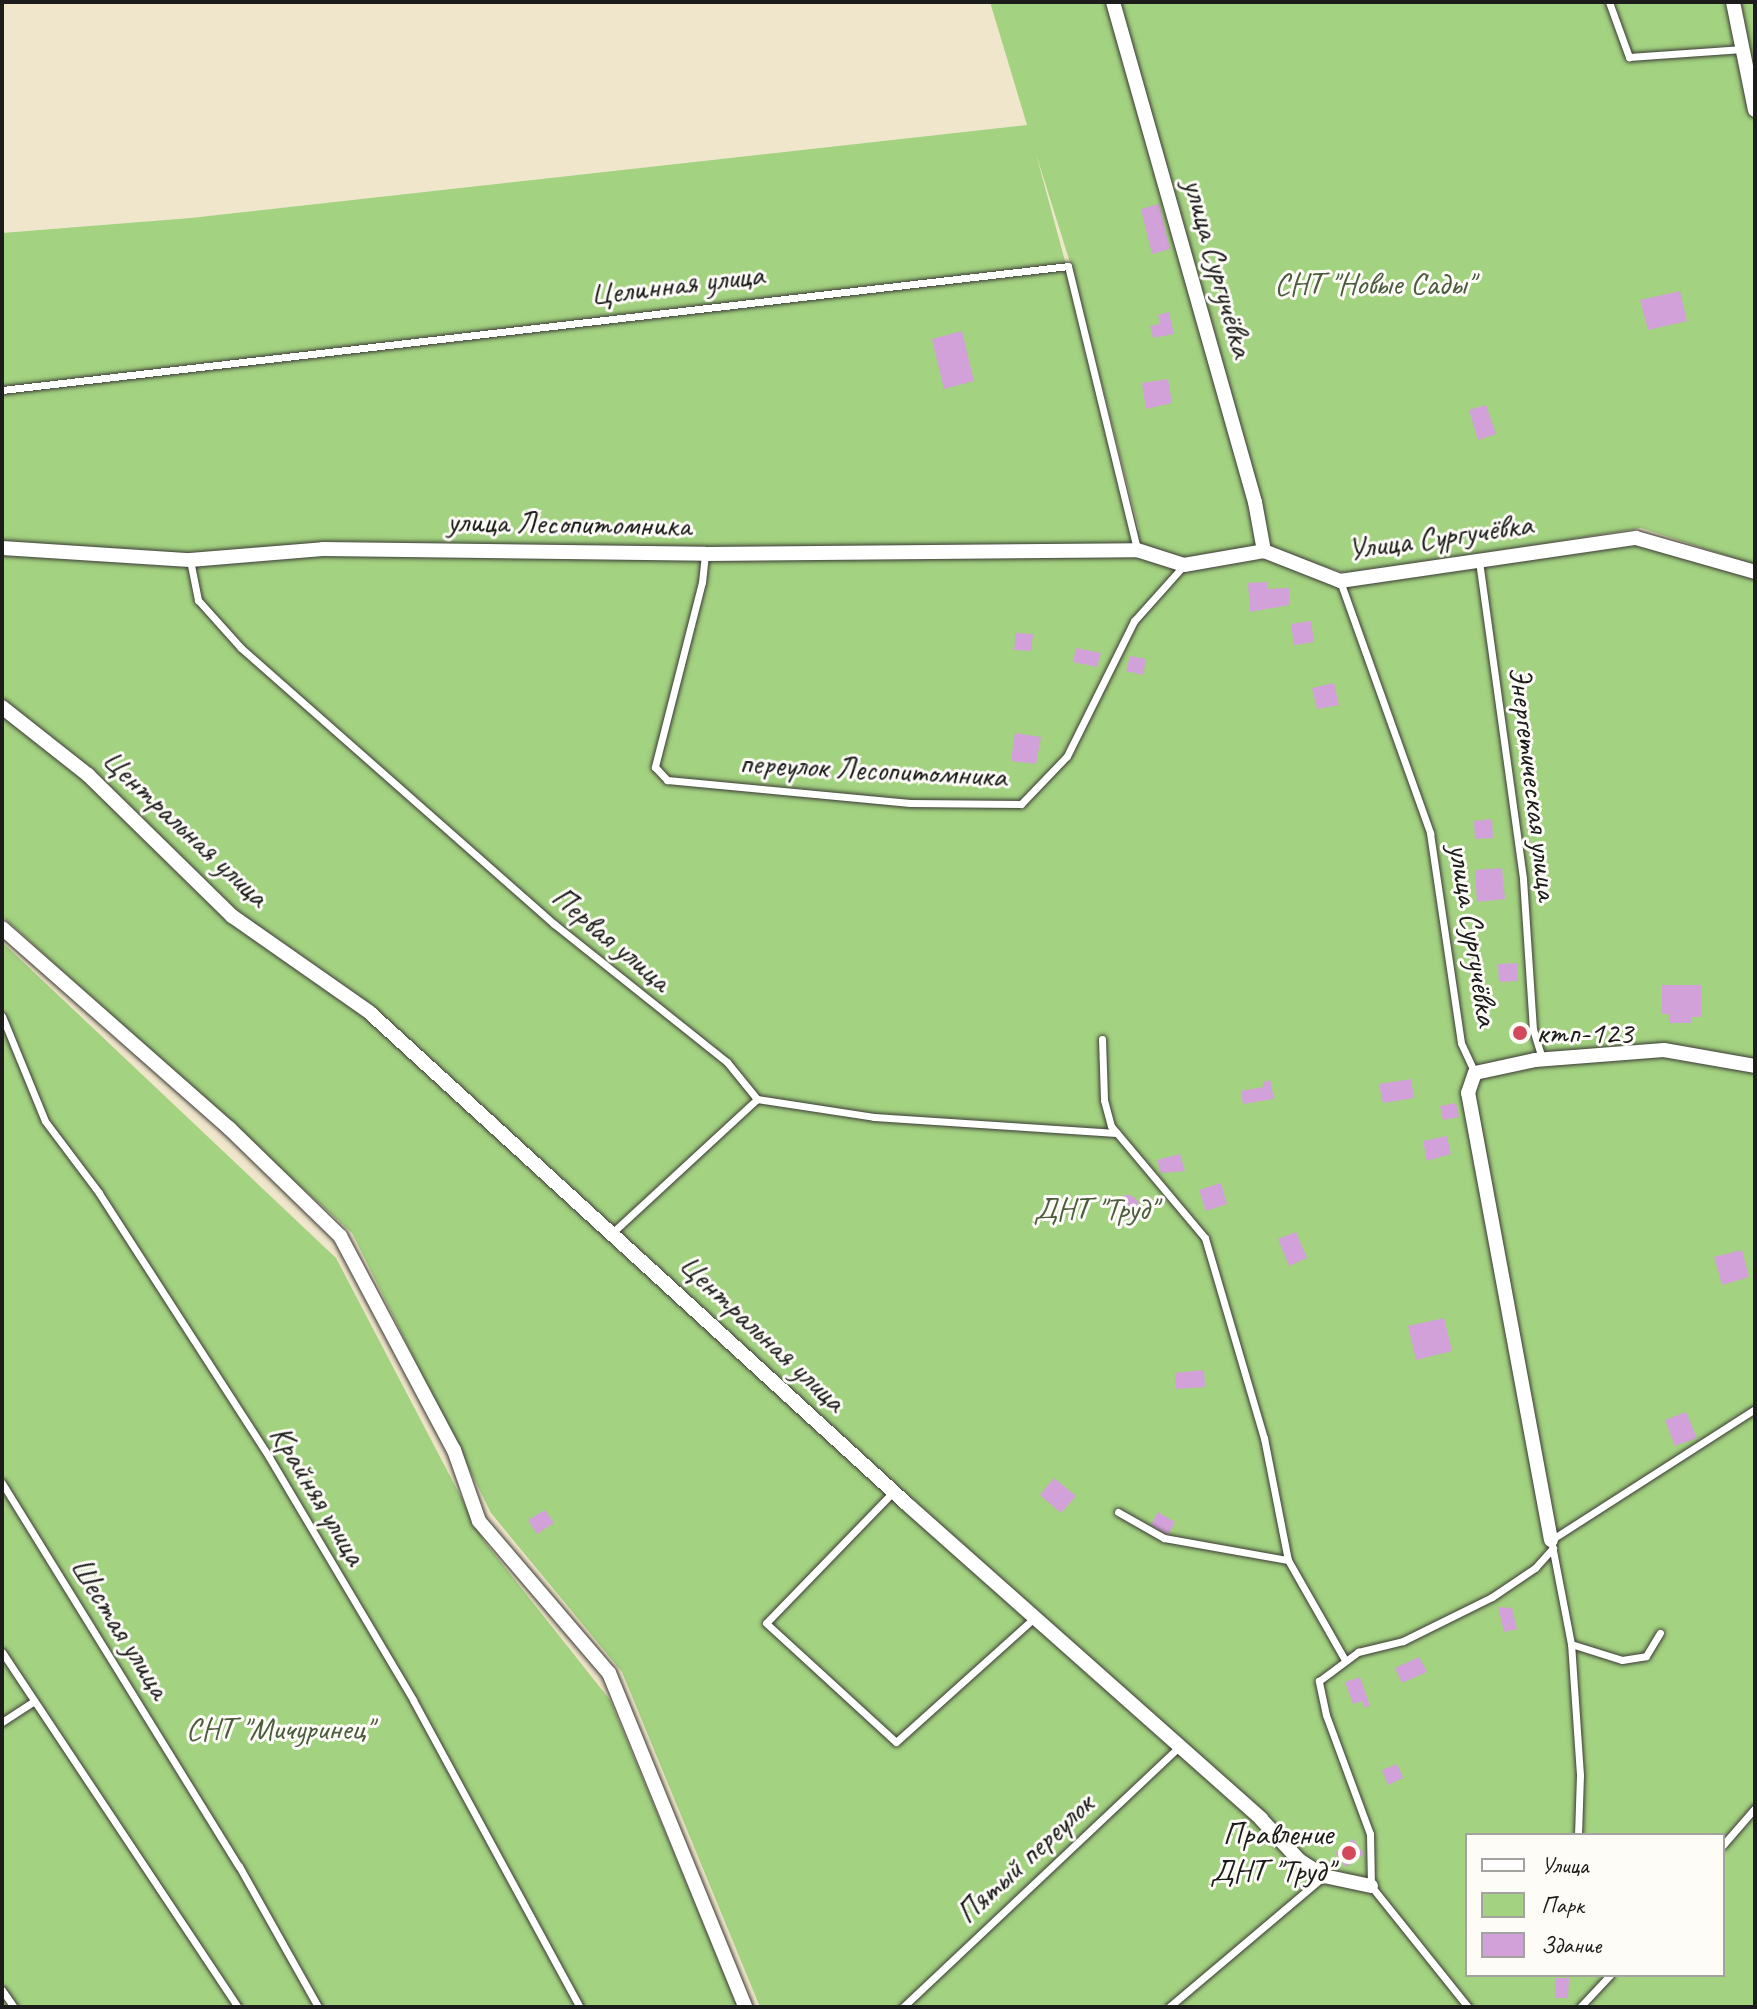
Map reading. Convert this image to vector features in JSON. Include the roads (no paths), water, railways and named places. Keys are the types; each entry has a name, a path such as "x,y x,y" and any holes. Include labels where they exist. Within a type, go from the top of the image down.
{"street":[{"name":"улица Сургучёвка","path":"1113,2 1255,502 1264,551"},
{"path":"1733,2 1755,110"},
{"name":"Улица Сургучёвка","path":"1264,551 1340,581 1636,538 1755,572"},
{"name":"улица Лесопитомника","path":"2,548 190,560 323,549 705,554 1137,550"},
{"path":"1137,550 1184,565 1264,551"},
{"name":"Центральная улица","path":"2,707 88,775 232,916 369,1012 893,1492 1180,1746 1299,1860 1324,1876 1371,1886"},
{"path":"2,928 229,1128 340,1236 454,1450 479,1521 609,1673 745,2007"},
{"path":"1475,1073 1542,1059 1664,1050 1755,1066"},
{"name":"улица Сургучёвка","path":"1475,1073 1468,1093 1552,1544"}],"lane":[{"path":"1609,2 1629,57 1743,49"},
{"name":"Целинная улица","path":"2,390 1068,266 1137,550"},
{"name":"переулок Лесопитомника","path":"705,554 702,582 655,767 667,780 910,803 1021,804 1067,756 1134,621 1184,565"},
{"name":"Первая улица","path":"190,560 198,600 241,648 554,924 727,1062 757,1099"},
{"name":"Энергетическая улица","path":"1479,561 1523,879 1533,1029 1542,1059"},
{"name":"улица Сургучёвка","path":"1340,581 1430,833 1461,1043 1475,1073"},
{"name":"Крайняя улица","path":"2,1016 45,1121 99,1193 269,1457 413,1700 580,2007"},
{"path":"1102,1039 1104,1100 1116,1133 1205,1238 1264,1438 1288,1560 1345,1660"},
{"path":"612,1233 757,1099 874,1117 1116,1133"},
{"path":"1467,2007 1371,1886 1370,1834 1326,1715 1319,1681 1345,1660 1403,1641 1492,1597 1535,1568 1552,1544 1755,1409"},
{"name":"Шестая улица","path":"2,1483 239,1866 318,2007"},
{"path":"893,1492 766,1623 896,1742 1034,1618"},
{"path":"1118,1512 1164,1538 1288,1560"},
{"path":"1552,1544 1571,1644 1580,1775 1578,1833"},
{"path":"1571,1644 1593,1655 1622,1660 1646,1656 1660,1633"},
{"path":"2,1652 238,2007"},
{"path":"2,1722 34,1701"},
{"name":"Пятый переулок","path":"903,2007 1180,1746"},
{"path":"1725,1843 1755,1808"},
{"path":"1169,2007 1324,1876"},
{"path":"1595,1977 1601,1985"},
{"path":"1580,2007 1608,1977"},
{"path":"2,1990 14,2007"}],"place":[{"name":"ктп-123","path":"1520,1033"},
{"name":"Правление ДНТ \"Труд\"","path":"1349,1853"}],"park label":[{"name":"СНТ \"Новые Сады\"","path":"1374,284"},
{"name":"ДНТ \"Труд\"","path":"1095,1209"},
{"name":"СНТ \"Мичуринец\"","path":"279,1729"}]}
